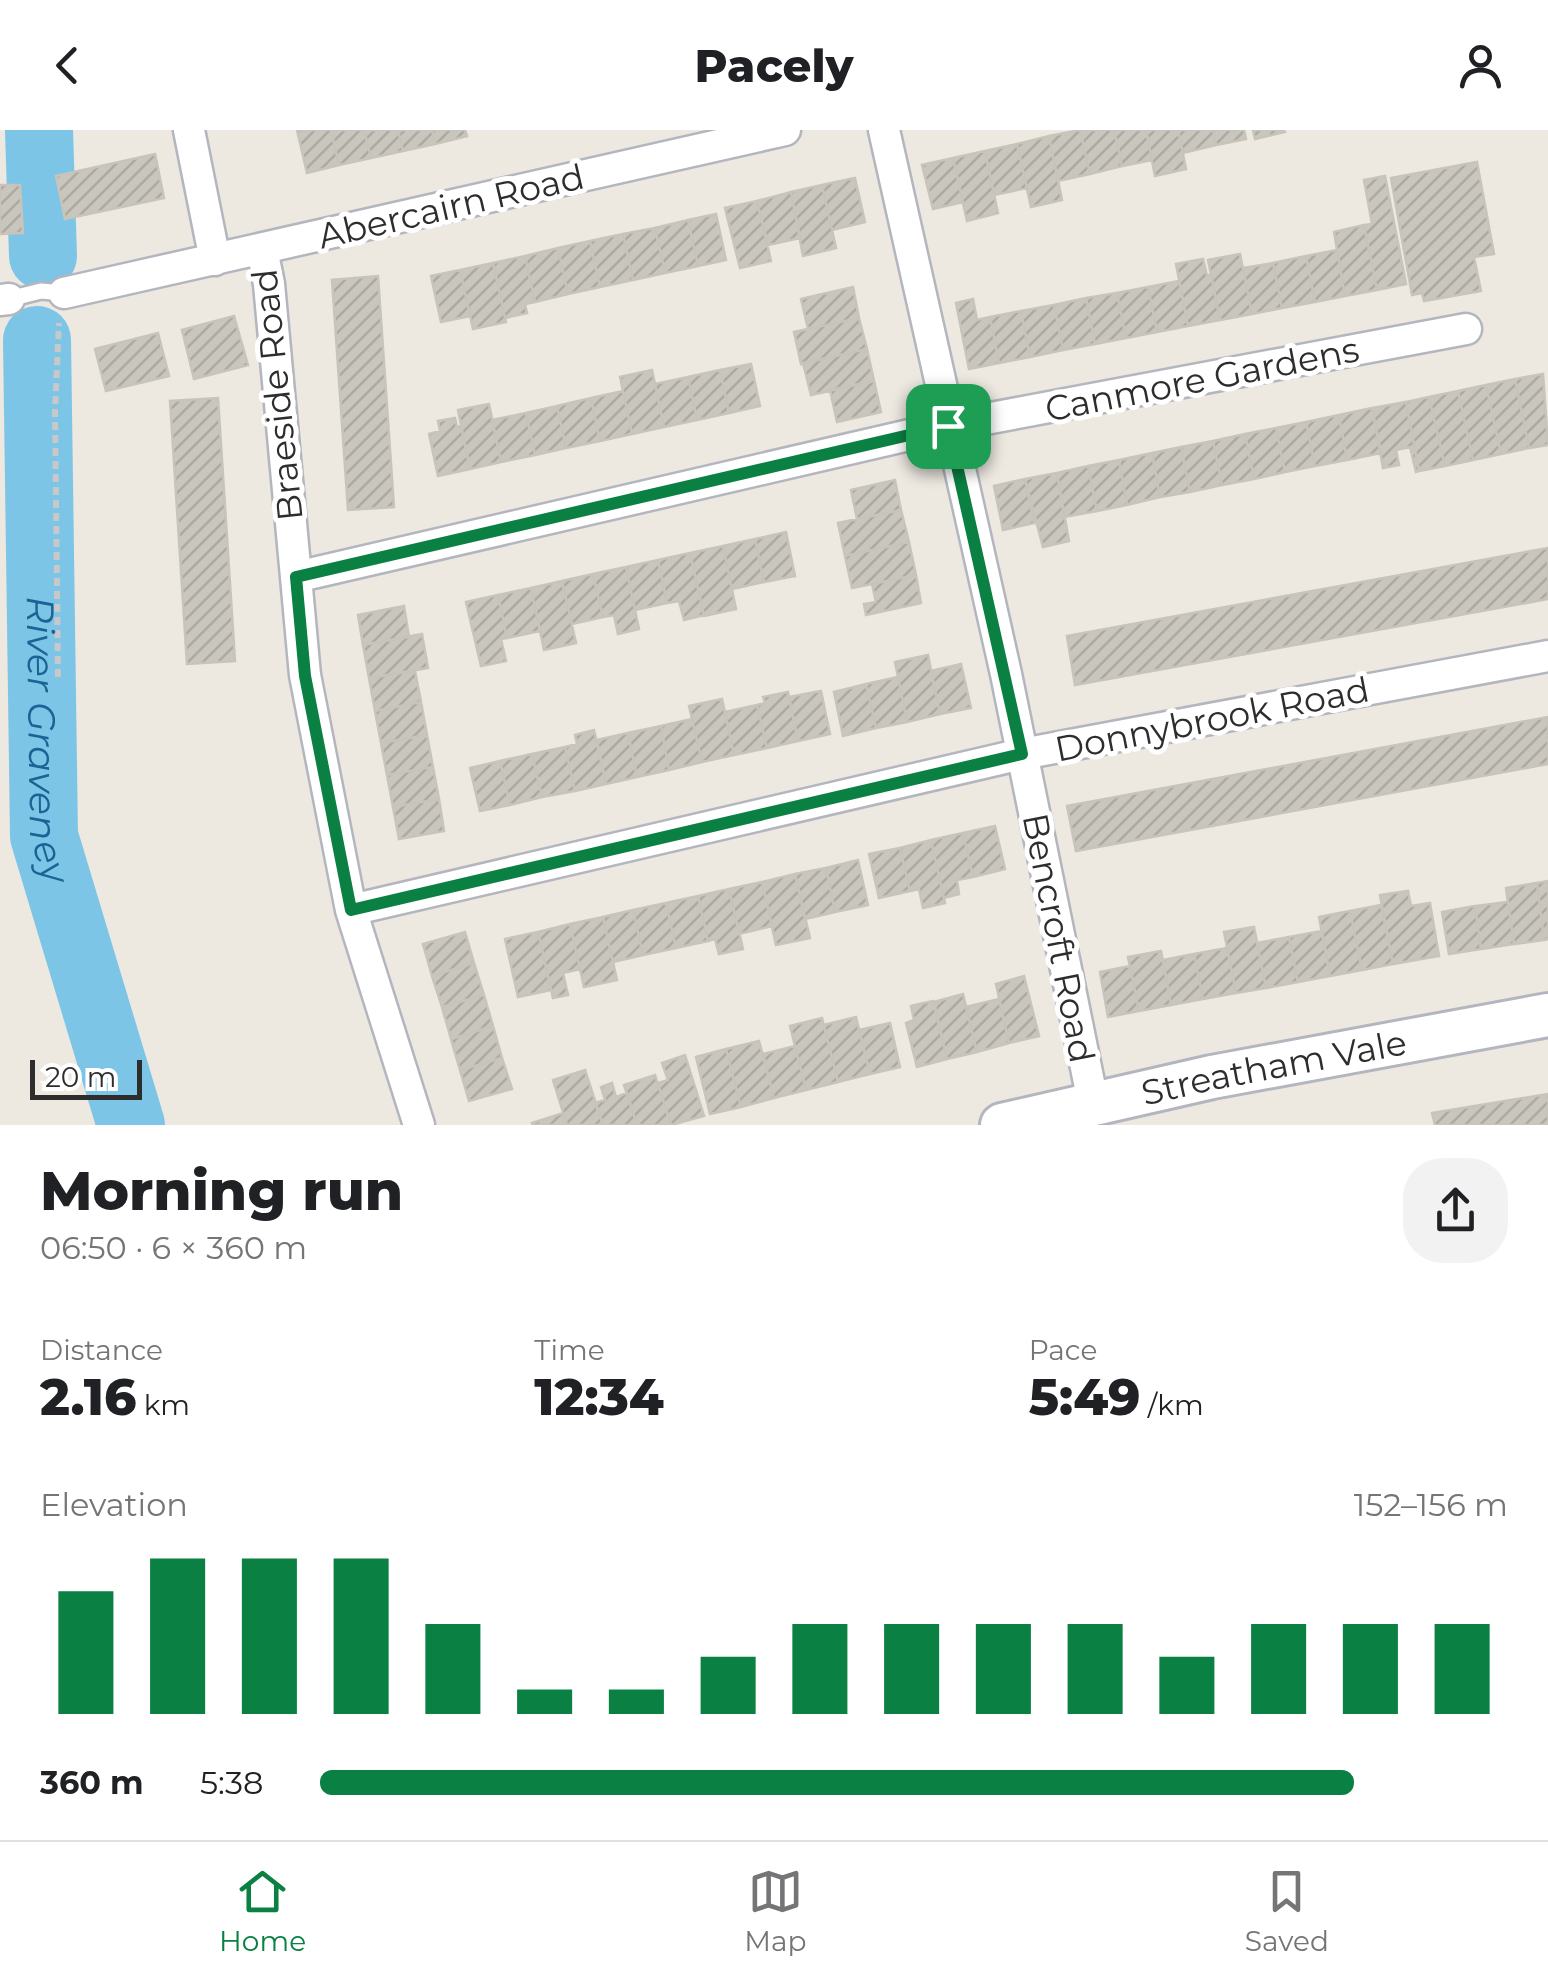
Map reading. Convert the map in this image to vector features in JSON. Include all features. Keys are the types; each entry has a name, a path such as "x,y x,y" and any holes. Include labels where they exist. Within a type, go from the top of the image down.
{"main road":[{"name":"Streatham Vale","path":"1002,1125 1548,1015"}],"street":[{"path":"189,130 214,260"},
{"name":"Abercairn Road","path":"64,293 784,130"},
{"name":"Bencroft Road","path":"884,130 1022,754 1074,1112"},
{"name":"Braeside Road","path":"262,249 305,676 351,910 419,1125"},
{"name":"Canmore Gardens","path":"296,577 948,426 1466,329"},
{"name":"Donnybrook Road","path":"351,910 1022,754 1548,656"}],"lane":[{"name":"Abercairn Road","path":"5,299 41,291 64,293"}],"path":[{"path":"58,677 56,344 64,293"}],"building":[{"path":"297,130 331,130 339,165 307,173"},
{"path":"331,130 364,130 371,158 339,165"},
{"path":"364,130 398,130 403,151 371,158"},
{"path":"398,130 432,130 435,144 403,151"},
{"path":"432,130 465,130 467,136 435,144"},
{"path":"1080,130 1090,174 1058,181 1049,136"},
{"path":"1080,130 1114,130 1122,166 1090,174"},
{"path":"1114,130 1146,130 1152,160 1122,166"},
{"path":"1146,130 1178,130 1186,169 1155,176"},
{"path":"1178,130 1213,130 1216,145 1183,153"},
{"path":"1213,130 1244,130 1246,139 1216,145"},
{"path":"1253,130 1284,130 1285,132 1255,139"},
{"path":"1049,136 1062,200 1031,207 1017,144"},
{"path":"1017,144 1027,188 994,195 985,151"},
{"path":"985,151 998,213 967,221 953,158"},
{"path":"155,154 164,198 65,219 56,176"},
{"path":"953,158 963,202 933,209 922,165"},
{"path":"1477,162 1494,254 1474,257 1481,291 1424,301 1422,293 1412,295 1391,178"},
{"path":"1385,176 1406,284 1377,290 1364,225 1372,224 1364,180"},
{"path":"855,178 865,222 832,230 822,185"},
{"path":"0,185 20,185 23,233 0,234"},
{"path":"822,185 836,248 803,256 791,192"},
{"path":"791,192 800,238 768,245 757,201"},
{"path":"757,201 771,261 740,268 725,208"},
{"path":"716,214 726,260 698,266 688,220"},
{"path":"688,220 698,266 665,273 655,228"},
{"path":"1364,225 1377,290 1345,296 1334,232"},
{"path":"655,228 665,273 633,280 623,234"},
{"path":"623,234 633,280 600,287 590,241"},
{"path":"590,241 600,287 568,294 558,248"},
{"path":"558,248 568,294 535,302 525,256"},
{"path":"1337,250 1345,296 1315,302 1306,256"},
{"path":"1240,254 1252,314 1220,320 1208,260"},
{"path":"525,256 535,302 525,304 527,313 505,318 493,263"},
{"path":"1306,256 1315,302 1282,308 1273,263"},
{"path":"1203,259 1207,276 1211,274 1220,320 1188,326 1176,264"},
{"path":"493,263 506,322 473,329 460,270"},
{"path":"1273,263 1282,308 1252,314 1243,268"},
{"path":"460,270 470,316 441,322 431,276"},
{"path":"378,276 394,507 348,510 332,280"},
{"path":"1179,281 1188,326 1157,332 1148,287"},
{"path":"853,287 859,318 808,329 801,299"},
{"path":"1148,287 1157,332 1126,338 1117,293"},
{"path":"1117,293 1126,338 1095,344 1086,298"},
{"path":"1086,298 1095,344 1063,350 1054,305"},
{"path":"973,299 977,320 990,317 999,363 969,369 956,303"},
{"path":"1054,305 1063,350 1030,357 1021,311"},
{"path":"1021,311 1030,357 999,363 990,317"},
{"path":"234,316 248,365 194,379 182,330"},
{"path":"859,318 867,349 801,364 794,332"},
{"path":"158,333 169,376 106,391 95,349"},
{"path":"867,349 874,381 811,395 803,363"},
{"path":"751,364 760,406 729,413 720,370"},
{"path":"652,370 664,427 632,434 620,377"},
{"path":"720,370 729,413 697,420 688,377"},
{"path":"1543,374 1548,445 1529,448 1515,379"},
{"path":"688,377 697,420 664,427 655,384"},
{"path":"1515,379 1529,448 1501,454 1486,385"},
{"path":"874,381 881,412 837,422 830,390"},
{"path":"1486,385 1501,454 1473,460 1458,391"},
{"path":"623,391 632,434 600,441 591,398"},
{"path":"1458,391 1473,460 1445,466 1429,397"},
{"path":"1429,397 1445,466 1419,471 1406,402"},
{"path":"218,398 235,661 187,664 170,401"},
{"path":"591,398 600,441 566,448 557,406"},
{"path":"1406,402 1419,471 1416,472 1410,447 1396,450 1399,465 1383,468 1372,408"},
{"path":"489,404 501,462 470,469 458,410"},
{"path":"557,406 566,448 535,455 526,413"},
{"path":"1372,408 1381,453 1347,460 1339,415"},
{"path":"526,413 535,455 501,462 492,420"},
{"path":"1339,415 1347,460 1315,466 1306,422"},
{"path":"455,418 457,427 461,426 470,469 438,476 429,434 440,431 438,421"},
{"path":"1306,422 1315,466 1285,472 1276,428"},
{"path":"1276,428 1285,472 1254,479 1245,434"},
{"path":"1245,434 1254,479 1222,485 1213,441"},
{"path":"1213,441 1222,485 1190,492 1181,447"},
{"path":"1181,447 1190,492 1160,497 1152,453"},
{"path":"1152,453 1160,497 1127,505 1119,460"},
{"path":"1119,460 1127,505 1097,511 1088,466"},
{"path":"1088,466 1097,511 1064,517 1057,473"},
{"path":"1057,473 1069,541 1043,547 1025,479"},
{"path":"1025,479 1034,523 1003,530 994,486"},
{"path":"895,480 901,510 838,523 857,519 851,490"},
{"path":"901,510 909,542 845,556 838,523"},
{"path":"786,532 795,576 764,582 755,539"},
{"path":"755,539 764,582 732,589 723,546"},
{"path":"909,542 916,575 852,588 845,556"},
{"path":"723,546 736,609 704,616 690,553"},
{"path":"1548,548 1548,599 1075,685 1067,636"},
{"path":"690,553 704,615 684,620 679,601 667,603 658,560"},
{"path":"658,560 667,603 635,610 626,567"},
{"path":"626,567 639,629 618,634 614,615 603,617 593,574"},
{"path":"593,574 603,617 572,624 562,581"},
{"path":"916,575 921,603 866,615 864,604 876,602 872,584"},
{"path":"562,581 576,643 544,650 531,588"},
{"path":"531,588 540,631 507,638 498,595"},
{"path":"498,595 507,638 501,639 506,661 481,666 466,602"},
{"path":"404,606 409,637 363,645 358,615"},
{"path":"422,634 428,668 369,678 363,645"},
{"path":"928,655 940,714 907,722 895,662"},
{"path":"961,664 971,708 940,714 931,671"},
{"path":"415,671 421,702 375,711 369,678"},
{"path":"898,677 907,722 876,728 866,684"},
{"path":"866,684 876,728 843,736 834,692"},
{"path":"821,691 830,734 798,741 789,697"},
{"path":"788,692 798,741 767,748 757,705 765,703 763,697"},
{"path":"722,699 734,755 702,762 689,706"},
{"path":"421,702 427,735 381,743 375,711"},
{"path":"757,705 767,748 734,755 725,712"},
{"path":"1548,717 1548,764 1076,851 1067,806"},
{"path":"692,719 702,762 669,770 661,726"},
{"path":"661,726 669,770 637,777 628,733"},
{"path":"594,730 606,784 575,791 565,747 577,744 575,735"},
{"path":"628,733 637,777 606,784 597,740"},
{"path":"427,735 433,767 387,775 381,743"},
{"path":"565,747 575,791 542,797 532,754"},
{"path":"532,754 542,797 510,805 500,761"},
{"path":"500,761 510,805 480,811 470,768"},
{"path":"433,767 439,799 393,807 387,775"},
{"path":"439,799 444,831 399,839 393,807"},
{"path":"995,826 1005,869 973,877 963,833"},
{"path":"963,833 973,877 957,880 959,894 944,898 931,840"},
{"path":"931,840 945,903 923,908 919,889 910,891 900,848"},
{"path":"900,848 910,891 879,898 869,854"},
{"path":"858,860 868,905 835,912 826,868"},
{"path":"826,868 835,912 805,919 795,874"},
{"path":"795,874 810,938 776,945 762,882"},
{"path":"1548,881 1548,939 1544,940 1537,883"},
{"path":"762,882 772,926 739,934 729,889"},
{"path":"1537,883 1544,940 1514,944 1506,888"},
{"path":"729,889 743,949 719,954 715,939 708,941 698,896"},
{"path":"1408,891 1411,906 1430,903 1439,956 1393,964 1380,895"},
{"path":"698,896 708,941 676,948 666,903"},
{"path":"1508,902 1514,944 1481,949 1475,906"},
{"path":"666,903 676,948 643,955 633,910"},
{"path":"1381,905 1393,964 1362,970 1350,911"},
{"path":"1475,906 1481,949 1449,954 1442,912"},
{"path":"633,910 643,955 613,962 603,917"},
{"path":"1350,911 1362,970 1330,976 1319,917"},
{"path":"603,917 617,980 584,987 570,924"},
{"path":"570,924 580,969 563,973 568,995 553,998 538,932"},
{"path":"1254,927 1266,988 1236,993 1224,932"},
{"path":"1322,931 1330,976 1298,982 1289,937"},
{"path":"465,932 474,963 432,976 423,944"},
{"path":"538,932 551,990 518,997 505,939"},
{"path":"1289,937 1298,982 1266,988 1257,943"},
{"path":"1227,948 1236,993 1203,999 1194,954"},
{"path":"1161,951 1171,1005 1139,1011 1128,957"},
{"path":"1194,954 1203,999 1171,1005 1163,960"},
{"path":"474,963 484,995 442,1007 432,976"},
{"path":"1130,966 1139,1011 1108,1017 1100,972"},
{"path":"1024,976 1039,1036 1009,1043 996,984"},
{"path":"963,994 977,1052 947,1059 934,1002"},
{"path":"484,995 493,1026 451,1039 442,1007"},
{"path":"999,999 1009,1043 977,1052 966,1007"},
{"path":"933,1001 947,1059 917,1067 906,1023 914,1020 911,1006"},
{"path":"856,1017 870,1074 838,1082 824,1025"},
{"path":"822,1018 838,1082 806,1090 790,1026"},
{"path":"890,1023 900,1067 870,1074 859,1030"},
{"path":"493,1026 502,1058 460,1070 451,1039"},
{"path":"759,1041 774,1098 741,1107 726,1049"},
{"path":"795,1046 806,1090 774,1098 763,1054"},
{"path":"726,1049 741,1107 710,1114 696,1057"},
{"path":"685,1055 704,1116 671,1125 658,1083 668,1080 662,1063"},
{"path":"502,1058 512,1089 469,1101 460,1070"},
{"path":"585,1070 603,1125 567,1125 553,1080"},
{"path":"655,1075 671,1125 637,1125 624,1085"},
{"path":"612,1083 616,1097 627,1093 637,1125 603,1125 595,1103 605,1100 601,1087"},
{"path":"1548,1094 1548,1125 1435,1125 1432,1113"},
{"path":"563,1113 567,1125 532,1123"}],"waterway":[{"name":"River Graveney","path":"39,130 43,256"},
{"name":"River Graveney","path":"37,340 44,836 131,1125"}],"route":[{"path":"948,426 1022,754 351,910 305,676 296,577 948,426"}]}
